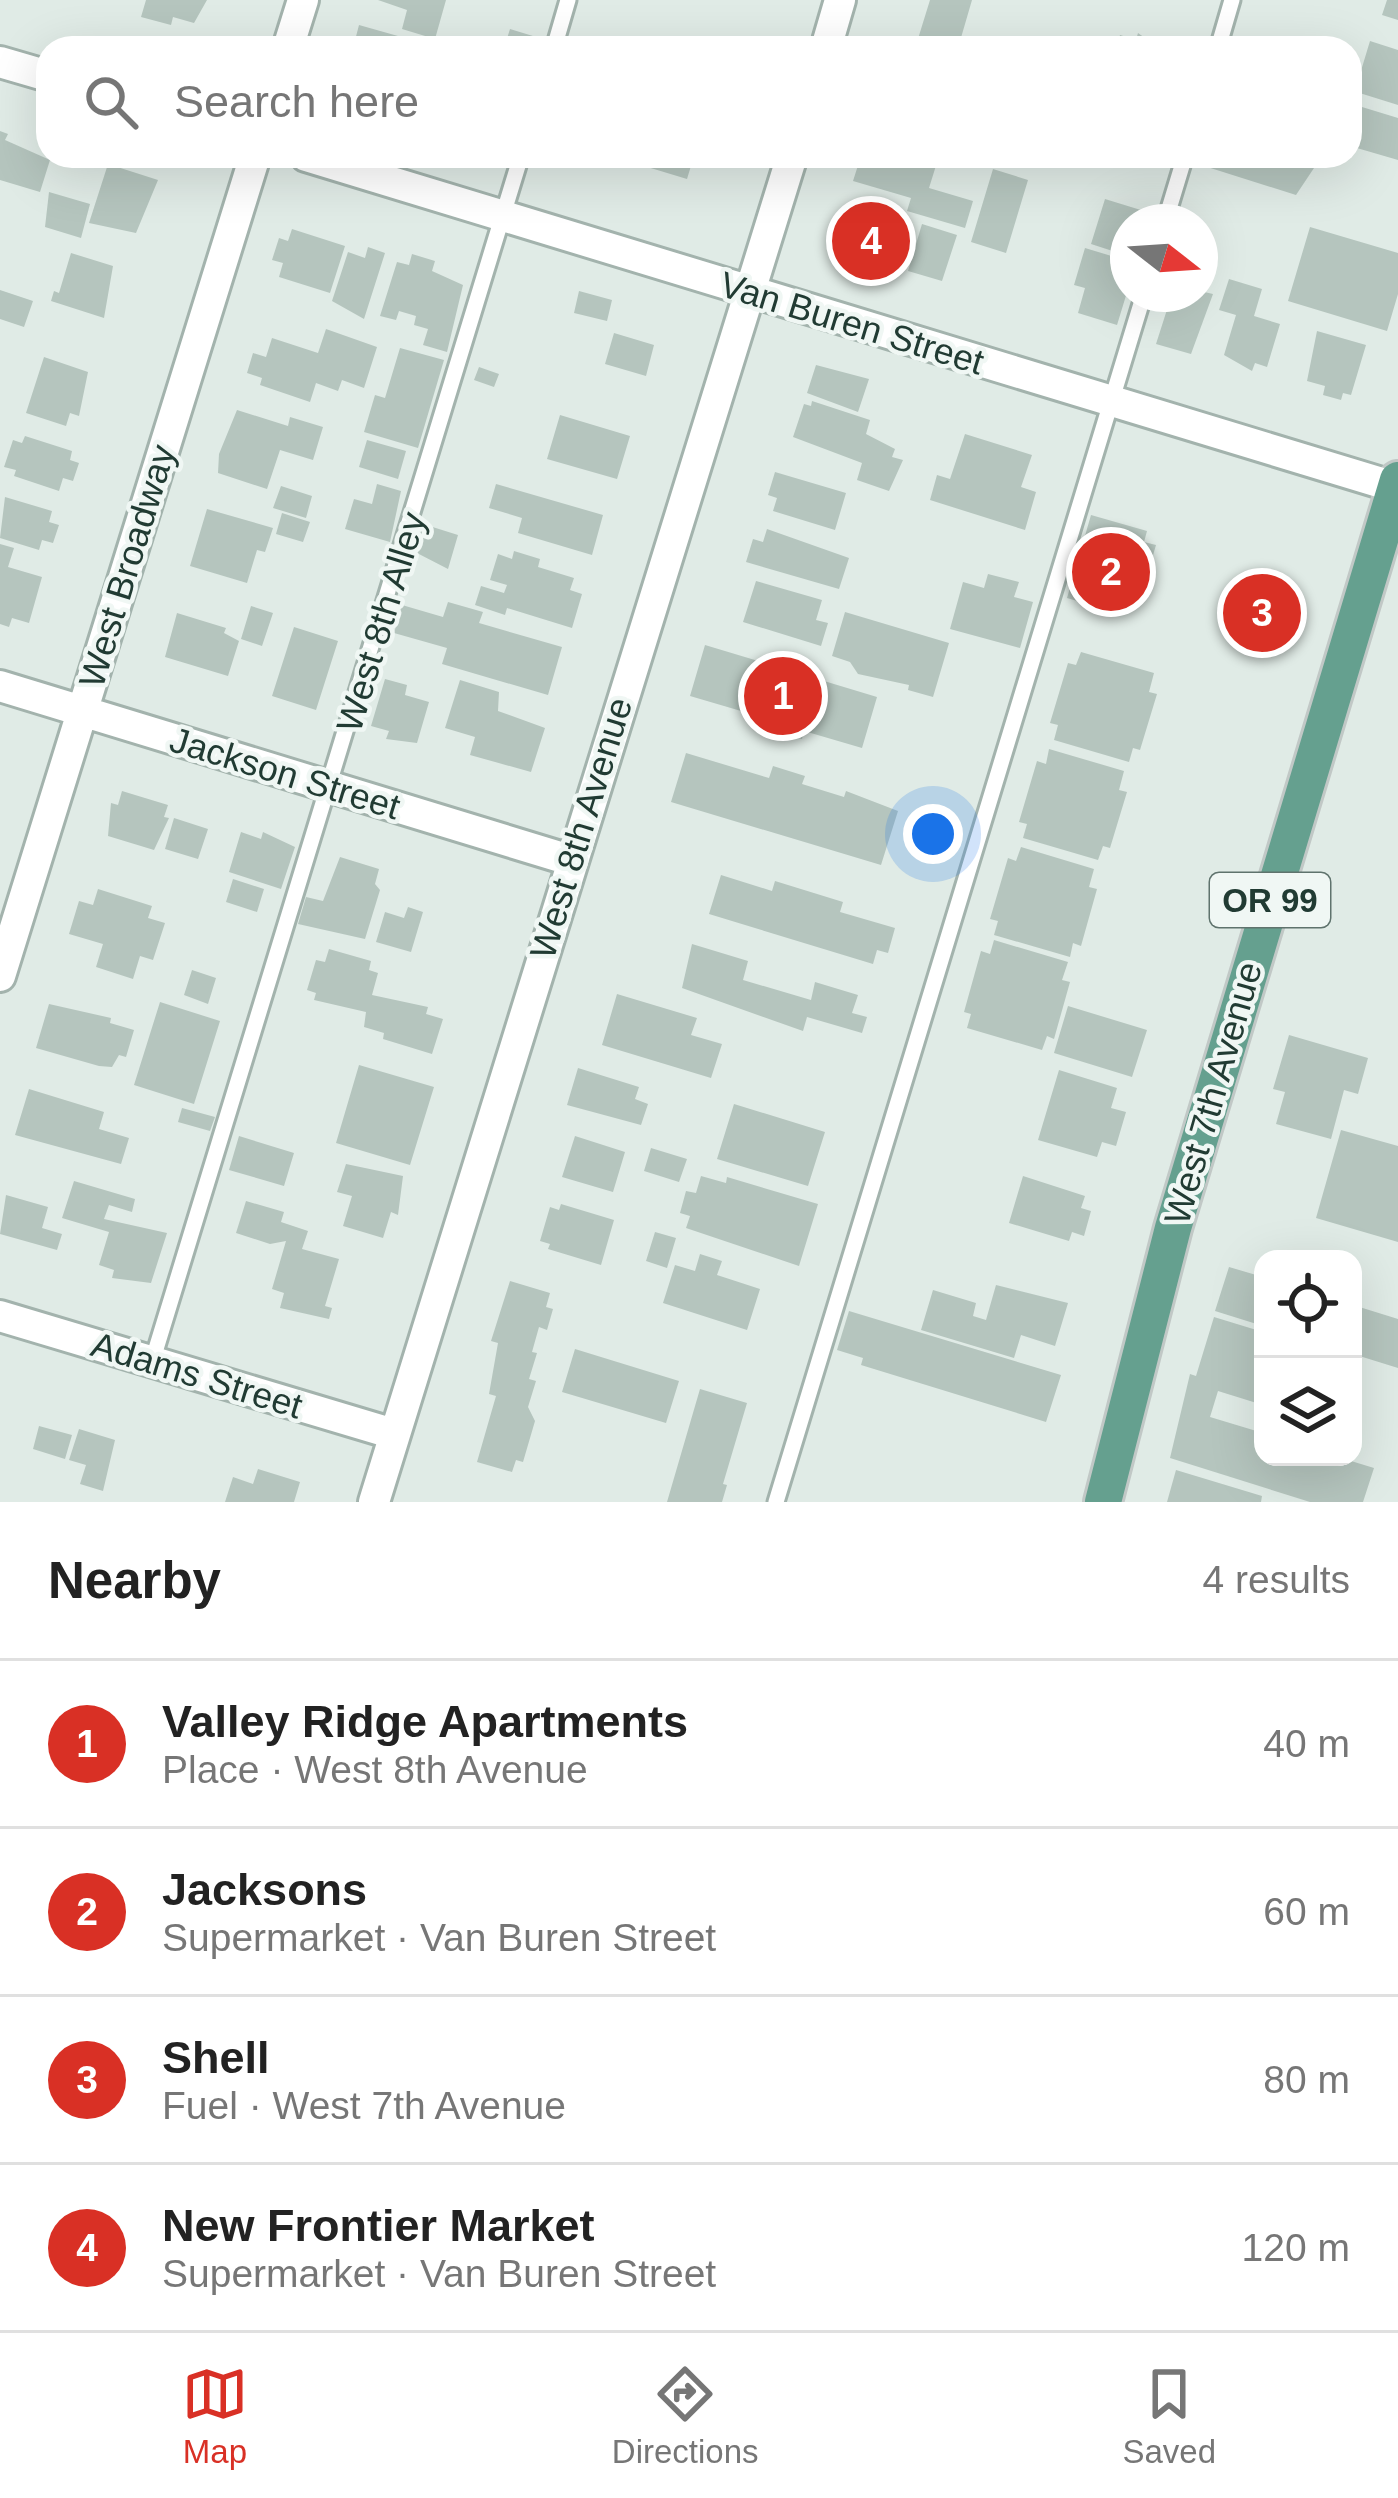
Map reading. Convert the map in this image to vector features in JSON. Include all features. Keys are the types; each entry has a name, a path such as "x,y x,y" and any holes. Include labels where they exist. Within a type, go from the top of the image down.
{"main road":[{"name":"West 7th Avenue","path":"1103,1502 1173,1228 1397,486"}],"street":[{"path":"292,36 303,0"},
{"path":"830,36 840,0"},
{"path":"0,62 36,72"},
{"name":"West Broadway","path":"0,976 251,168"},
{"name":"Van Buren Street","path":"346,168 1397,486"},
{"name":"West 8th Avenue","path":"374,1502 788,168"},
{"name":"Jackson Street","path":"0,686 570,860"},
{"name":"Adams Street","path":"0,1316 394,1434"}],"lane":[{"path":"558,36 568,0"},
{"path":"1222,36 1232,0"},
{"name":"West 8th Alley","path":"152,1362 332,788 517,168"},
{"path":"1170,204 1181,168"},
{"path":"776,1502 1139,312"}],"building":[{"path":"146,0 207,0 194,23 173,17 171,25 141,17"},
{"path":"378,0 446,0 436,36 402,29 407,10"},
{"path":"930,0 972,0 962,36 919,36"},
{"path":"1387,0 1398,0 1398,20 1382,15"},
{"path":"359,25 398,36 356,36"},
{"path":"1370,41 1398,50 1398,105 1362,94 1362,67"},
{"path":"1362,107 1398,118 1398,160 1362,150"},
{"path":"0,131 8,134 5,140 36,154 36,168 48,168 40,192 0,180"},
{"path":"107,168 158,180 136,233 89,223"},
{"path":"651,168 690,168 687,179"},
{"path":"857,168 935,168 929,188 973,201 965,228 907,211 911,198 853,181"},
{"path":"1210,168 1314,168 1296,195"},
{"path":"993,169 1028,180 1006,253 971,242"},
{"path":"49,192 90,204 81,238 45,227"},
{"path":"1105,199 1121,204 1110,204 1110,250 1091,244"},
{"path":"856,205 903,219 885,277 838,263"},
{"path":"922,224 957,235 942,281 908,271"},
{"path":"1310,227 1398,253 1398,294 1387,331 1288,301"},
{"path":"292,229 345,246 330,293 279,277 283,263 272,260 279,238 288,241"},
{"path":"368,247 385,253 364,319 332,301 348,252 365,258"},
{"path":"1085,248 1110,256 1110,312 1121,312 1117,325 1078,313 1085,288 1074,285"},
{"path":"71,253 113,266 104,318 51,301 54,291 59,293"},
{"path":"412,254 435,261 432,271 463,285 447,352 423,345 428,329 414,325 416,316 399,311 396,320 380,316 397,262 409,265"},
{"path":"1229,279 1262,289 1254,316 1280,324 1267,367 1255,363 1252,371 1224,355 1236,315 1219,310"},
{"path":"0,290 33,301 24,327 0,319"},
{"path":"579,291 612,300 607,321 574,313"},
{"path":"1166,312 1206,312 1191,354 1156,344"},
{"path":"326,329 377,347 364,388 342,380 338,391 316,383 310,402 260,385 262,378 247,373 253,353 266,357 272,338 318,353"},
{"path":"1317,331 1366,345 1351,395 1343,393 1341,400 1323,395 1325,386 1307,381"},
{"path":"614,333 654,345 646,376 605,364"},
{"path":"400,348 444,360 418,448 364,432 375,395 385,398"},
{"path":"44,357 88,372 79,416 70,413 66,426 26,413"},
{"path":"816,365 869,379 858,412 807,393"},
{"path":"479,367 499,374 494,387 474,380"},
{"path":"812,401 870,420 866,434 895,449 892,457 903,460 889,491 857,480 862,463 793,437 804,404 811,406"},
{"path":"237,410 288,426 290,417 323,427 313,460 280,450 267,489 218,473 219,454"},
{"path":"560,415 630,436 617,479 547,459"},
{"path":"965,434 1032,455 1021,487 1036,492 1025,530 930,500 937,475 950,479"},
{"path":"25,436 72,451 70,460 79,463 73,481 63,478 59,491 14,476 16,470 4,467 13,440 22,443"},
{"path":"367,440 406,451 398,479 359,467"},
{"path":"775,472 846,493 835,530 773,511 777,498 768,495"},
{"path":"377,484 401,491 390,542 345,529 354,499 372,504"},
{"path":"496,484 603,515 592,555 518,533 522,518 489,508"},
{"path":"281,486 312,496 306,518 273,508"},
{"path":"5,497 52,511 49,522 59,525 53,543 42,540 39,550 0,538"},
{"path":"207,509 273,528 265,552 257,550 247,583 190,566"},
{"path":"282,513 310,522 303,542 276,534"},
{"path":"1091,515 1147,531 1144,542 1156,545 1138,607 1108,598 1104,609 1067,598"},
{"path":"423,524 458,535 448,569 415,552"},
{"path":"767,529 849,558 839,589 746,562 753,539 763,542"},
{"path":"0,544 14,548 8,567 42,577 29,623 12,618 9,627 0,624"},
{"path":"514,551 540,559 538,567 574,578 570,590 582,594 572,628 507,608 505,615 475,605 481,586 504,593 507,585 490,580 498,554 512,559"},
{"path":"988,574 1019,582 1014,597 1033,602 1020,648 950,629 963,582 984,588"},
{"path":"756,581 822,600 816,620 828,623 821,646 743,622"},
{"path":"448,602 483,612 479,623 562,647 548,695 442,664 447,648 394,633 402,605 443,617"},
{"path":"251,606 273,613 262,646 241,639"},
{"path":"845,612 949,643 933,697 908,690 909,685 858,674 850,662 832,656"},
{"path":"177,613 226,628 224,633 239,641 228,676 165,657"},
{"path":"294,627 338,641 316,710 272,696"},
{"path":"705,645 877,697 862,748 804,731 802,739 775,732 778,722 690,696"},
{"path":"1081,652 1154,673 1149,692 1157,694 1140,750 1133,748 1129,762 1054,740 1058,725 1050,723 1068,663 1076,665"},
{"path":"385,679 407,685 405,695 429,702 417,743 386,739 389,731 371,726"},
{"path":"460,680 499,692 498,711 545,728 531,772 470,755 475,737 445,728"},
{"path":"1049,749 1124,771 1119,790 1127,792 1110,848 1103,846 1098,860 1023,838 1027,824 1019,822 1037,761 1046,764"},
{"path":"686,753 769,778 773,766 805,776 802,784 844,797 846,791 898,811 881,865 671,802"},
{"path":"122,791 168,805 164,817 169,818 154,850 108,836 111,803 118,805"},
{"path":"174,818 208,829 198,859 165,849"},
{"path":"241,832 261,839 263,832 295,847 281,889 229,872"},
{"path":"1021,847 1094,869 1089,887 1097,889 1081,946 1073,943 1070,957 994,935 998,921 990,919 1008,858 1016,861"},
{"path":"340,857 379,869 375,884 380,890 365,939 298,924 306,897 323,901"},
{"path":"721,875 772,891 775,881 843,902 840,912 895,928 888,953 877,950 873,964 709,914"},
{"path":"233,879 264,889 257,912 226,902"},
{"path":"98,889 152,906 148,918 165,923 153,960 140,956 133,979 96,967 103,944 69,934 79,901 93,905"},
{"path":"408,907 423,912 411,952 376,942 385,912 404,918"},
{"path":"994,940 1068,962 1062,980 1070,982 1054,1039 1047,1036 1042,1050 967,1028 971,1014 964,1012 981,951 990,954"},
{"path":"692,944 748,961 743,980 811,1000 815,982 858,995 852,1013 867,1017 862,1033 807,1017 803,1031 682,988"},
{"path":"329,949 371,961 369,970 378,973 372,995 428,1007 426,1014 443,1019 432,1054 383,1039 384,1033 364,1027 366,1012 314,1000 316,993 307,990 316,960 325,962"},
{"path":"192,970 216,978 208,1004 184,995"},
{"path":"617,994 697,1018 691,1035 722,1044 711,1078 602,1045"},
{"path":"160,1002 220,1021 194,1104 134,1085"},
{"path":"49,1004 111,1018 110,1023 134,1030 126,1057 119,1055 112,1067 99,1066 36,1048"},
{"path":"1068,1006 1147,1030 1132,1077 1054,1053"},
{"path":"1289,1035 1368,1058 1358,1094 1344,1090 1331,1139 1276,1124 1285,1092 1273,1089"},
{"path":"359,1065 434,1087 410,1165 336,1143"},
{"path":"578,1068 639,1087 635,1099 648,1104 641,1125 567,1105"},
{"path":"1059,1070 1117,1088 1111,1108 1126,1112 1116,1146 1102,1142 1097,1157 1038,1140"},
{"path":"29,1089 104,1112 99,1129 129,1138 121,1164 15,1135"},
{"path":"734,1104 825,1132 808,1186 717,1159"},
{"path":"182,1108 215,1117 210,1131 178,1122"},
{"path":"1341,1130 1398,1146 1398,1242 1316,1218"},
{"path":"239,1136 294,1153 284,1186 229,1170"},
{"path":"575,1136 625,1152 613,1192 562,1177"},
{"path":"651,1148 687,1159 679,1182 644,1171"},
{"path":"346,1164 403,1176 398,1215 391,1212 383,1238 343,1226 352,1196 337,1192"},
{"path":"701,1176 726,1183 727,1177 818,1204 799,1266 686,1228 690,1216 680,1213 686,1191 696,1193"},
{"path":"1023,1176 1085,1196 1081,1208 1091,1211 1084,1236 1072,1232 1069,1241 1009,1223"},
{"path":"74,1181 135,1199 132,1212 109,1205 104,1219 167,1233 151,1283 112,1278 114,1270 99,1265 109,1232 62,1218"},
{"path":"6,1195 48,1207 42,1228 62,1234 57,1250 0,1234"},
{"path":"246,1201 284,1212 281,1222 308,1231 302,1249 339,1259 325,1306 332,1308 329,1319 280,1308 284,1293 272,1289 286,1241 270,1244 236,1233"},
{"path":"561,1204 614,1220 601,1265 548,1249 550,1244 540,1241 550,1207 559,1210"},
{"path":"655,1232 676,1238 667,1268 646,1261"},
{"path":"700,1254 722,1261 717,1275 760,1289 747,1330 663,1303 675,1265 695,1271"},
{"path":"1229,1267 1254,1274 1254,1323 1215,1311"},
{"path":"510,1281 550,1293 546,1307 553,1309 547,1330 539,1327 532,1352 537,1353 529,1379 536,1381 528,1407 535,1421 523,1462 516,1460 512,1472 477,1462 496,1396 489,1394 498,1343 491,1341"},
{"path":"996,1285 1068,1303 1055,1346 1021,1335 1014,1358 921,1330 933,1290 976,1303 973,1316 986,1320"},
{"path":"1362,1308 1398,1319 1398,1368 1362,1357"},
{"path":"849,1311 1061,1375 1046,1422 861,1365 863,1358 837,1350"},
{"path":"1214,1317 1254,1329 1254,1402 1218,1391 1210,1417 1254,1430 1254,1466 1374,1468 1363,1502 1310,1502 1170,1458 1190,1374 1196,1376"},
{"path":"575,1349 679,1381 666,1423 562,1392"},
{"path":"700,1389 747,1403 723,1484 727,1485 722,1502 667,1502"},
{"path":"39,1426 72,1435 65,1459 33,1449"},
{"path":"79,1429 115,1440 103,1491 80,1484 86,1465 69,1460"},
{"path":"258,1469 300,1482 294,1502 225,1502 233,1477 253,1484"},
{"path":"1176,1470 1262,1496 1261,1502 1167,1502"}],"place":[{"name":"New Frontier Market","path":"871,241"},
{"name":"Jacksons","path":"1111,572"},
{"name":"Shell","path":"1262,613"},
{"name":"Valley Ridge Apartments","path":"783,696"}]}
